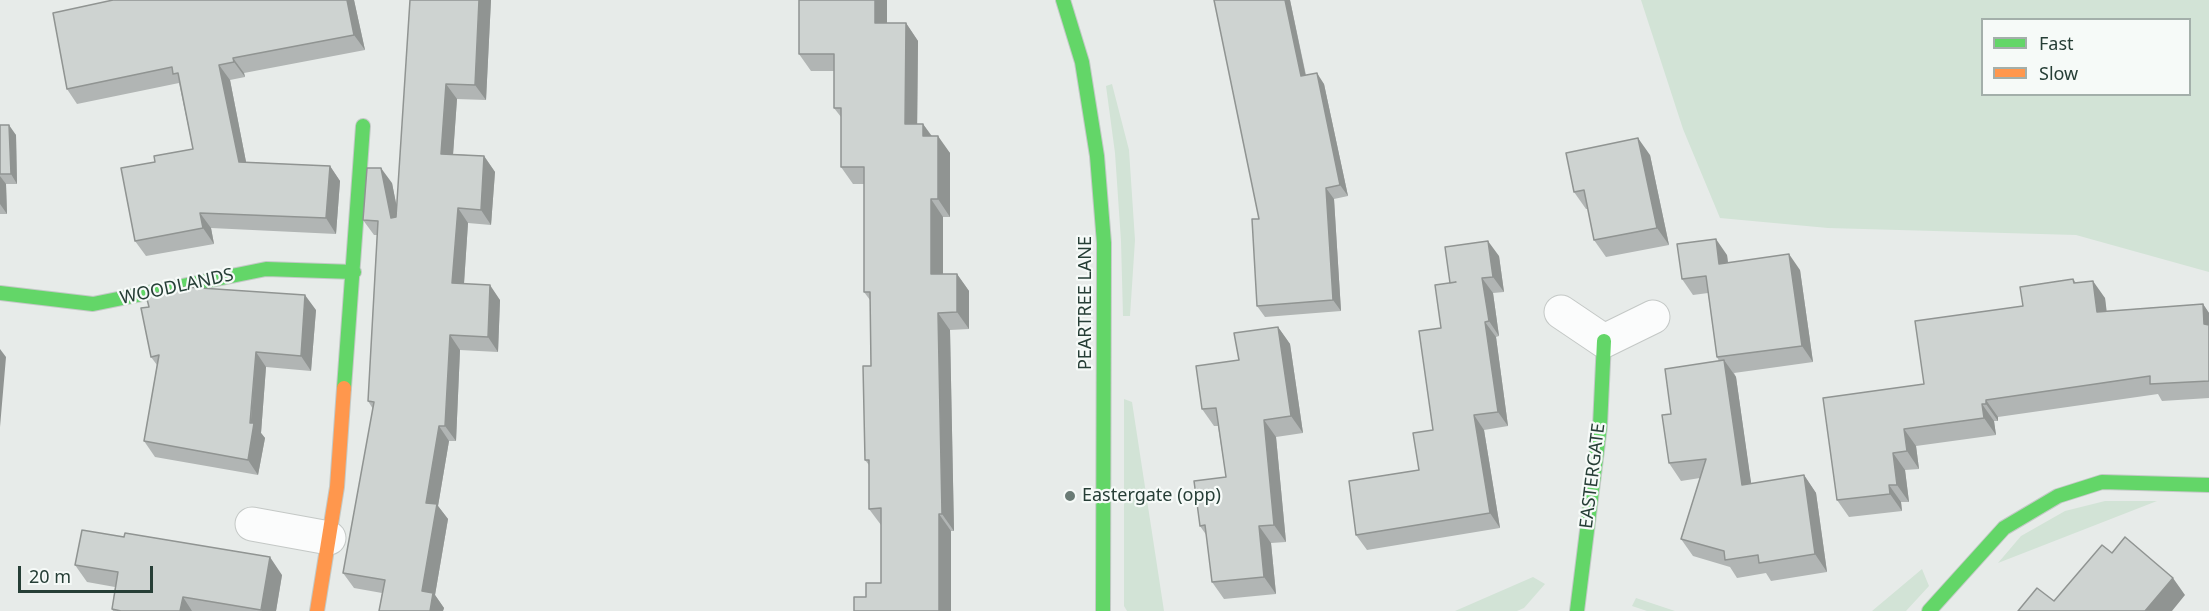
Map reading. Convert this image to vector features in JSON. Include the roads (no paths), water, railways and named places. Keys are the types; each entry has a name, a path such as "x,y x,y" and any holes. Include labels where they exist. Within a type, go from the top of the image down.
{"street":[{"name":"PEARTREE LANE","path":"1063,0 1082,62 1097,156 1104,243 1103,611"},
{"path":"317,611 337,487 363,126"},
{"name":"WOODLANDS","path":"0,293 93,304 266,268 354,272"},
{"path":"1562,312 1604,341 1653,317"},
{"name":"EASTERGATE","path":"1577,611 1600,426 1604,341"},
{"path":"1929,611 2004,528 2058,496 2102,482 2209,485"},
{"path":"252,524 329,538"}],"place":[{"name":"Eastergate (opp)","path":"1070,496"}]}
